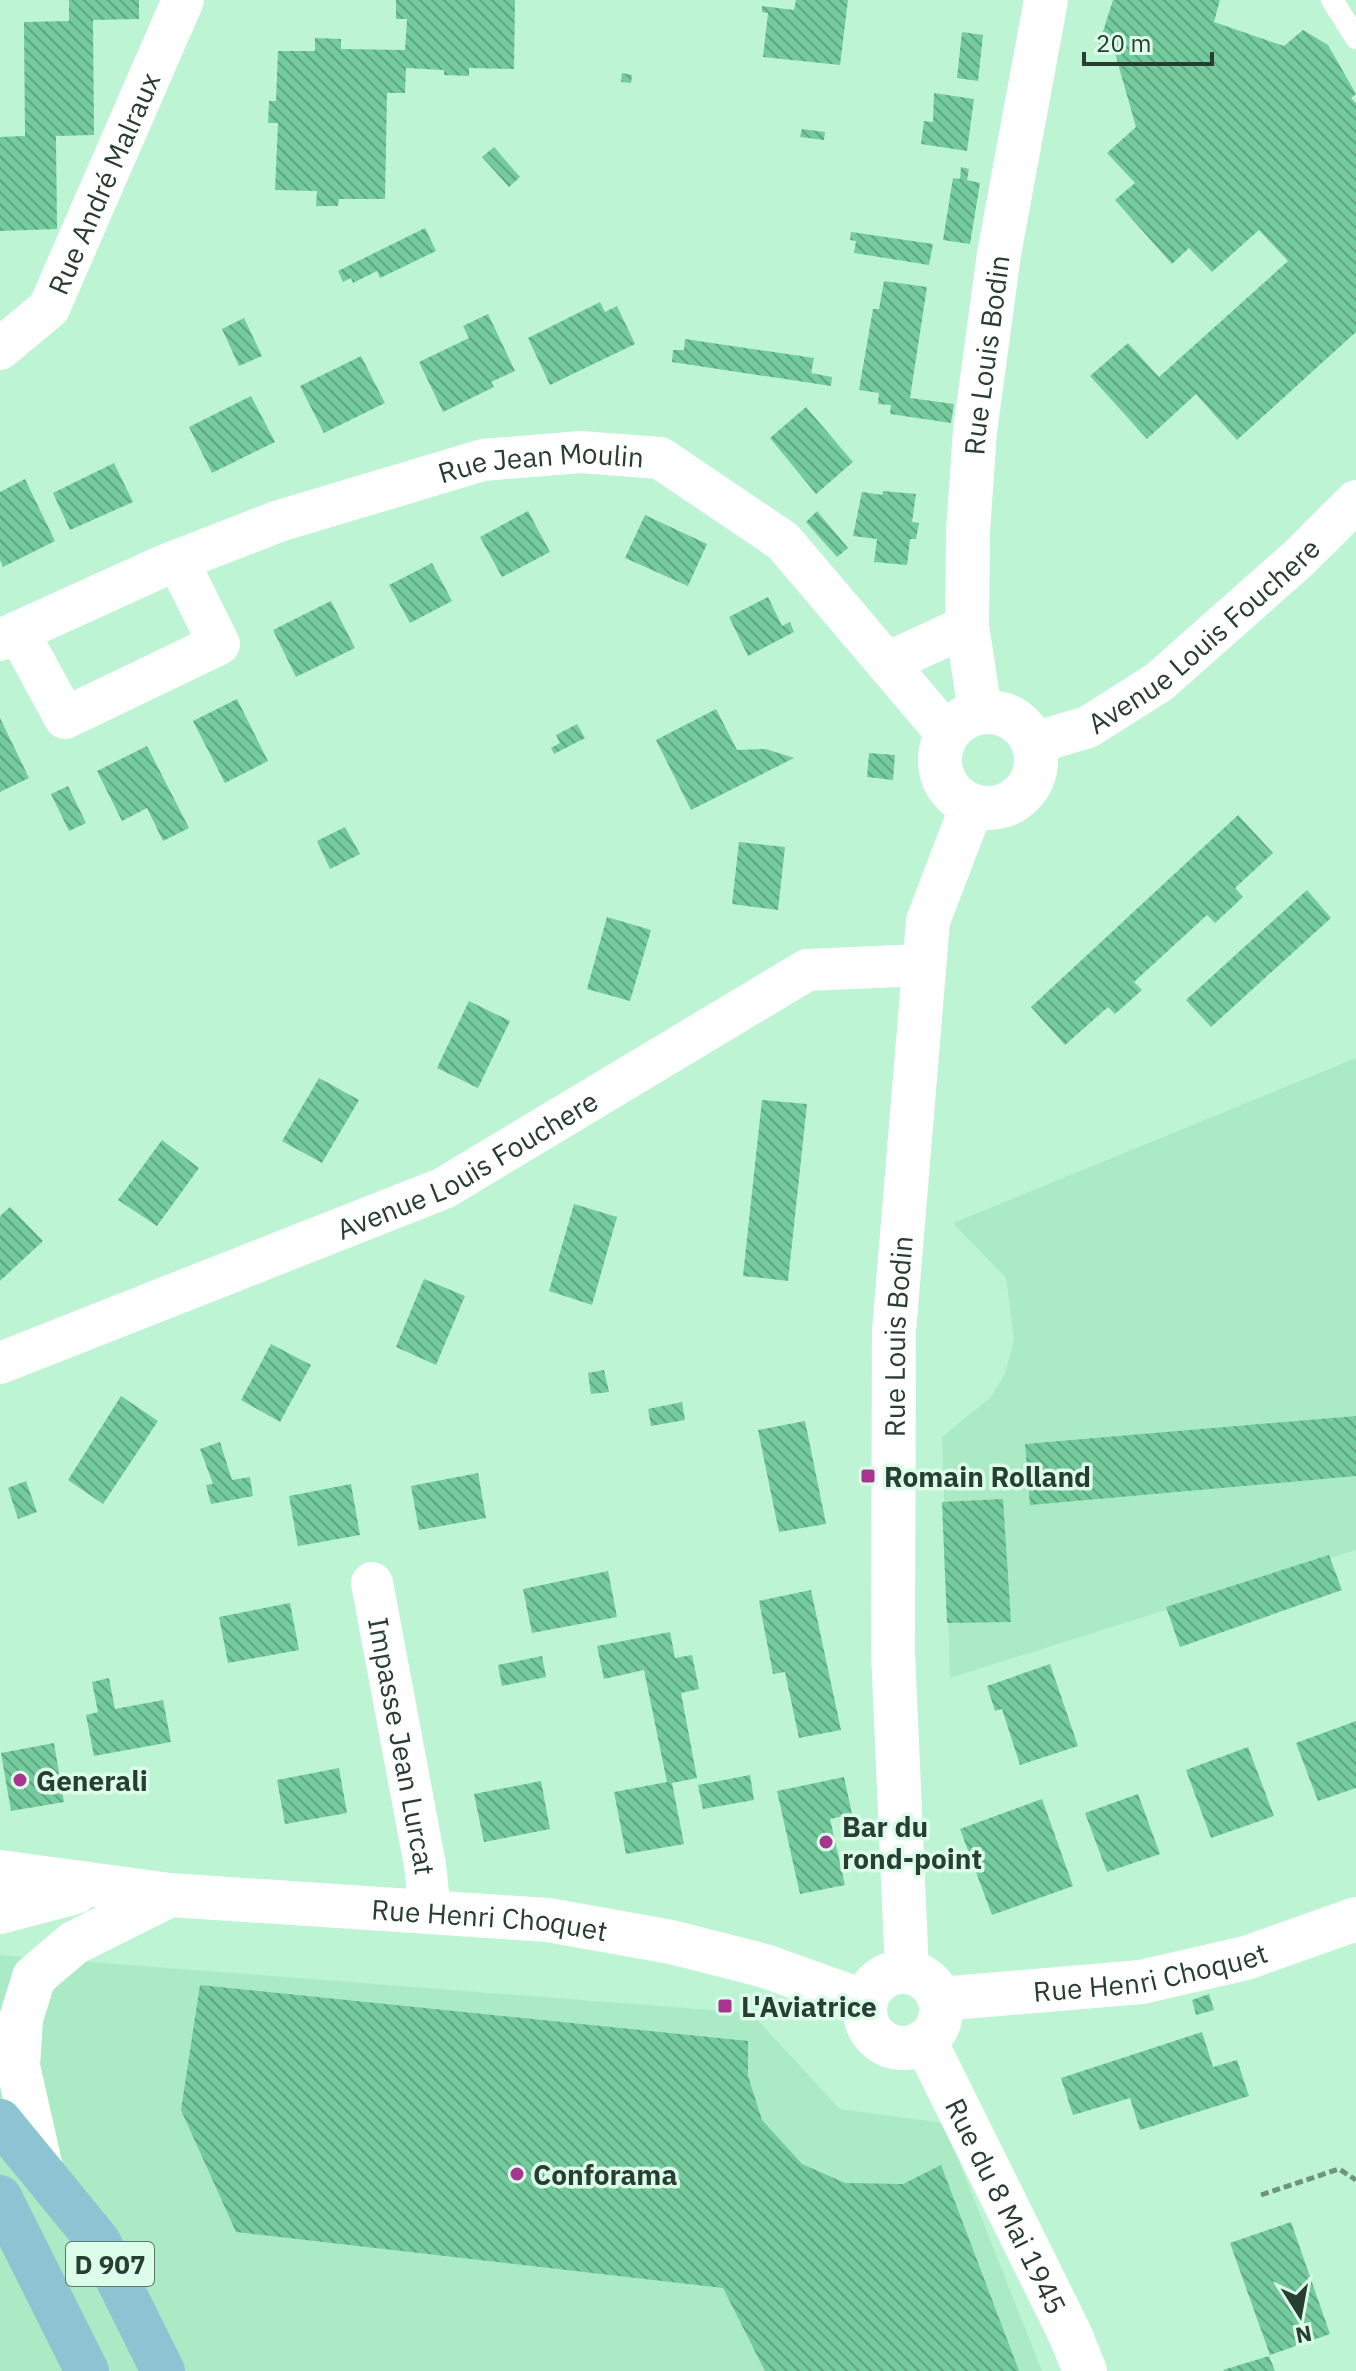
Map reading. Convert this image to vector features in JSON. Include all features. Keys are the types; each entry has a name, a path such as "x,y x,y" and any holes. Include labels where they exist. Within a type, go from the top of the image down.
{"main road":[{"name":"D 907","path":"0,2121 99,2242 163,2371"},
{"name":"D 907","path":"0,2197 87,2371"}],"street":[{"name":"Rue André Malraux","path":"0,349 49,308 183,0"},
{"name":"Rue Louis Bodin","path":"963,722 968,531 975,431 999,254 1046,0"},
{"name":"Rue Jean Moulin","path":"178,561 219,644 65,718 9,636 178,561 279,521 483,460 581,452 660,458 783,541 887,663 963,722"},
{"name":"Avenue Louis Fouchere","path":"1034,743 1088,727 1159,682 1299,558 1356,501"},
{"path":"887,663 967,626"},
{"path":"1006,715 1018,721 1034,743 1035,774 1028,788 1003,806 972,806 959,799 942,776 941,747 963,722 1006,715"},
{"name":"Rue Louis Bodin","path":"924,1986 893,1652 894,1331 928,921 972,806"},
{"name":"Avenue Louis Fouchere","path":"0,1363 444,1188 807,970 922,965"},
{"name":"Impasse Jean Lurcat","path":"372,1583 425,1865 430,1911"},
{"name":"Rue Henri Choquet","path":"0,1872 170,1895 548,1920 671,1942 765,1966 865,2002"},
{"name":"Rue Henri Choquet","path":"0,1912 106,1887"},
{"path":"41,2168 18,2066 21,2019 34,1977 74,1943 170,1895"},
{"name":"Rue Henri Choquet","path":"924,1986 1141,1982 1246,1958 1356,1919"},
{"path":"885,1976 924,1986 939,2023 925,2041 900,2049 876,2039 864,2015 869,1991 885,1976"},
{"name":"Rue du 8 Mai 1945","path":"925,2041 1070,2334 1085,2371"}],"lane":[{"path":"1332,0 1356,38"}],"path":[{"path":"1261,2195 1339,2169 1356,2180"}],"shaded area":[{"path":"1356,1058 1356,1550 950,1678 942,1437 991,1397 1005,1374 1014,1339 1006,1278 953,1223"},
{"path":"0,1955 751,2013 840,2109 944,2123 1042,2371 0,2371"}],"building":[{"path":"69,0 139,0 139,19 93,20 94,135 56,136 57,229 0,231 0,137 25,136 24,22 69,21"},
{"path":"396,0 515,0 514,69 469,68 469,76 444,75 444,70 406,68 405,93 387,93 385,199 339,199 338,206 316,206 317,191 275,190 278,123 268,123 269,101 276,101 278,51 315,51 315,38 341,39 341,49 405,50 407,19 396,19"},
{"path":"796,0 848,0 840,65 763,57 768,13 762,12 762,6 794,10"},
{"path":"1113,0 1220,0 1214,22 1284,46 1303,30 1328,45 1356,94 1351,98 1356,103 1356,332 1237,440 1196,394 1147,439 1090,376 1128,343 1159,377 1288,261 1259,230 1212,272 1189,248 1172,264 1115,200 1135,183 1107,153 1136,127 1113,46 1099,44"},
{"path":"962,32 983,35 978,81 957,78"},
{"path":"622,73 632,75 631,83 621,82"},
{"path":"934,93 974,99 967,151 921,144 924,121 933,122"},
{"path":"802,129 825,132 824,140 800,137"},
{"path":"494,147 520,177 509,187 482,157"},
{"path":"961,167 969,169 967,180 980,183 970,244 943,240 953,178 960,179"},
{"path":"425,228 436,251 380,278 377,271 353,283 351,278 343,282 338,271"},
{"path":"851,232 933,244 929,265 854,253 856,241 850,240"},
{"path":"884,281 927,287 910,398 954,404 951,423 890,414 891,405 878,404 879,393 859,390 873,309 879,309"},
{"path":"600,302 605,312 617,306 635,344 550,385 528,338"},
{"path":"488,314 515,371 491,382 494,387 443,412 419,362 469,338 463,326"},
{"path":"244,318 262,356 239,366 222,329"},
{"path":"685,339 814,358 811,373 832,377 831,386 672,362 673,350 684,350"},
{"path":"361,356 385,403 324,433 300,386"},
{"path":"251,396 275,442 212,473 189,427"},
{"path":"806,407 853,462 816,494 770,438"},
{"path":"114,463 133,502 70,530 53,493"},
{"path":"25,479 55,541 3,567 0,560 0,492"},
{"path":"883,491 916,494 912,522 919,523 916,539 910,539 907,565 874,562 877,539 853,536 862,492 882,495"},
{"path":"528,511 550,552 502,577 480,537"},
{"path":"817,511 848,548 837,557 806,522"},
{"path":"645,515 707,544 688,586 625,558"},
{"path":"432,563 452,601 410,623 389,585"},
{"path":"768,597 782,626 790,622 794,632 748,656 729,617"},
{"path":"331,601 355,648 296,677 273,630"},
{"path":"237,699 268,761 225,783 193,721"},
{"path":"716,709 737,750 766,749 794,758 691,810 656,740"},
{"path":"0,718 29,778 0,792"},
{"path":"577,724 585,738 554,754 551,748 560,743 556,735"},
{"path":"147,746 189,828 163,841 147,808 122,821 97,771"},
{"path":"869,753 895,755 893,780 867,777"},
{"path":"68,786 86,823 69,831 51,794"},
{"path":"1238,815 1273,853 1235,888 1243,897 1215,923 1207,915 1134,982 1142,990 1115,1014 1108,1007 1065,1045 1031,1007"},
{"path":"345,827 360,854 330,869 317,841"},
{"path":"739,842 785,847 778,910 732,904"},
{"path":"1307,890 1331,918 1211,1027 1186,1000"},
{"path":"607,917 651,930 630,1001 587,989"},
{"path":"469,1001 510,1021 478,1088 437,1068"},
{"path":"319,1078 359,1100 322,1163 282,1141"},
{"path":"762,1100 807,1104 788,1281 743,1276"},
{"path":"162,1140 199,1168 157,1226 118,1200"},
{"path":"574,1204 617,1217 592,1305 549,1291"},
{"path":"10,1207 43,1241 0,1281 0,1216"},
{"path":"424,1279 465,1296 436,1365 396,1347"},
{"path":"271,1344 311,1365 280,1422 241,1400"},
{"path":"604,1370 609,1392 591,1394 588,1373"},
{"path":"121,1396 158,1421 103,1504 68,1480"},
{"path":"682,1402 685,1420 651,1426 648,1409"},
{"path":"1356,1416 1356,1476 1030,1505 1025,1444"},
{"path":"805,1421 826,1524 779,1532 758,1430"},
{"path":"220,1442 232,1480 250,1477 253,1496 211,1504 206,1485 213,1484 200,1449"},
{"path":"478,1473 486,1518 419,1530 411,1486"},
{"path":"26,1481 37,1512 18,1519 8,1488"},
{"path":"351,1484 360,1535 298,1546 289,1496"},
{"path":"1003,1499 1011,1622 947,1623 942,1502"},
{"path":"1329,1555 1342,1590 1180,1647 1166,1607"},
{"path":"608,1571 617,1617 532,1633 523,1589"},
{"path":"811,1590 841,1730 799,1738 785,1672 773,1674 759,1601"},
{"path":"290,1603 299,1650 228,1663 219,1617"},
{"path":"670,1632 675,1658 692,1655 699,1689 681,1693 697,1778 672,1783 684,1844 626,1854 614,1792 667,1782 644,1670 604,1679 597,1646"},
{"path":"542,1656 546,1677 502,1686 498,1665"},
{"path":"1050,1664 1078,1746 1020,1765 1002,1709 995,1711 987,1686"},
{"path":"109,1678 115,1709 163,1700 171,1742 94,1756 86,1715 98,1712 92,1682"},
{"path":"1356,1721 1356,1788 1318,1801 1296,1743"},
{"path":"54,1743 64,1802 11,1811 1,1753"},
{"path":"1248,1747 1274,1816 1211,1838 1186,1770"},
{"path":"339,1768 347,1813 285,1824 277,1780"},
{"path":"750,1775 754,1800 703,1809 698,1785"},
{"path":"844,1777 852,1814 830,1819 845,1885 800,1894 777,1791"},
{"path":"541,1781 550,1829 484,1842 474,1794"},
{"path":"1138,1794 1160,1854 1107,1872 1085,1813"},
{"path":"1042,1799 1073,1886 992,1915 960,1829"},
{"name":"Conforama","path":"200,1985 748,2041 748,2076 762,2120 802,2164 845,2183 903,2184 941,2165 1019,2371 765,2371 723,2288 236,2232 181,2110"},
{"path":"1209,1994 1214,2010 1196,2015 1192,2000"},
{"path":"1202,2032 1213,2067 1237,2060 1249,2096 1140,2130 1130,2098 1073,2115 1061,2078"},
{"path":"1291,2222 1330,2334 1270,2355 1230,2243"},
{"path":"1269,2356 1275,2371 1223,2370"}],"place":[{"name":"Romain Rolland","path":"868,1476"},
{"name":"Generali","path":"20,1780"},
{"name":"Bar du rond-point","path":"826,1842"},
{"name":"L'Aviatrice","path":"725,2006"},
{"name":"Conforama","path":"517,2174"}]}
